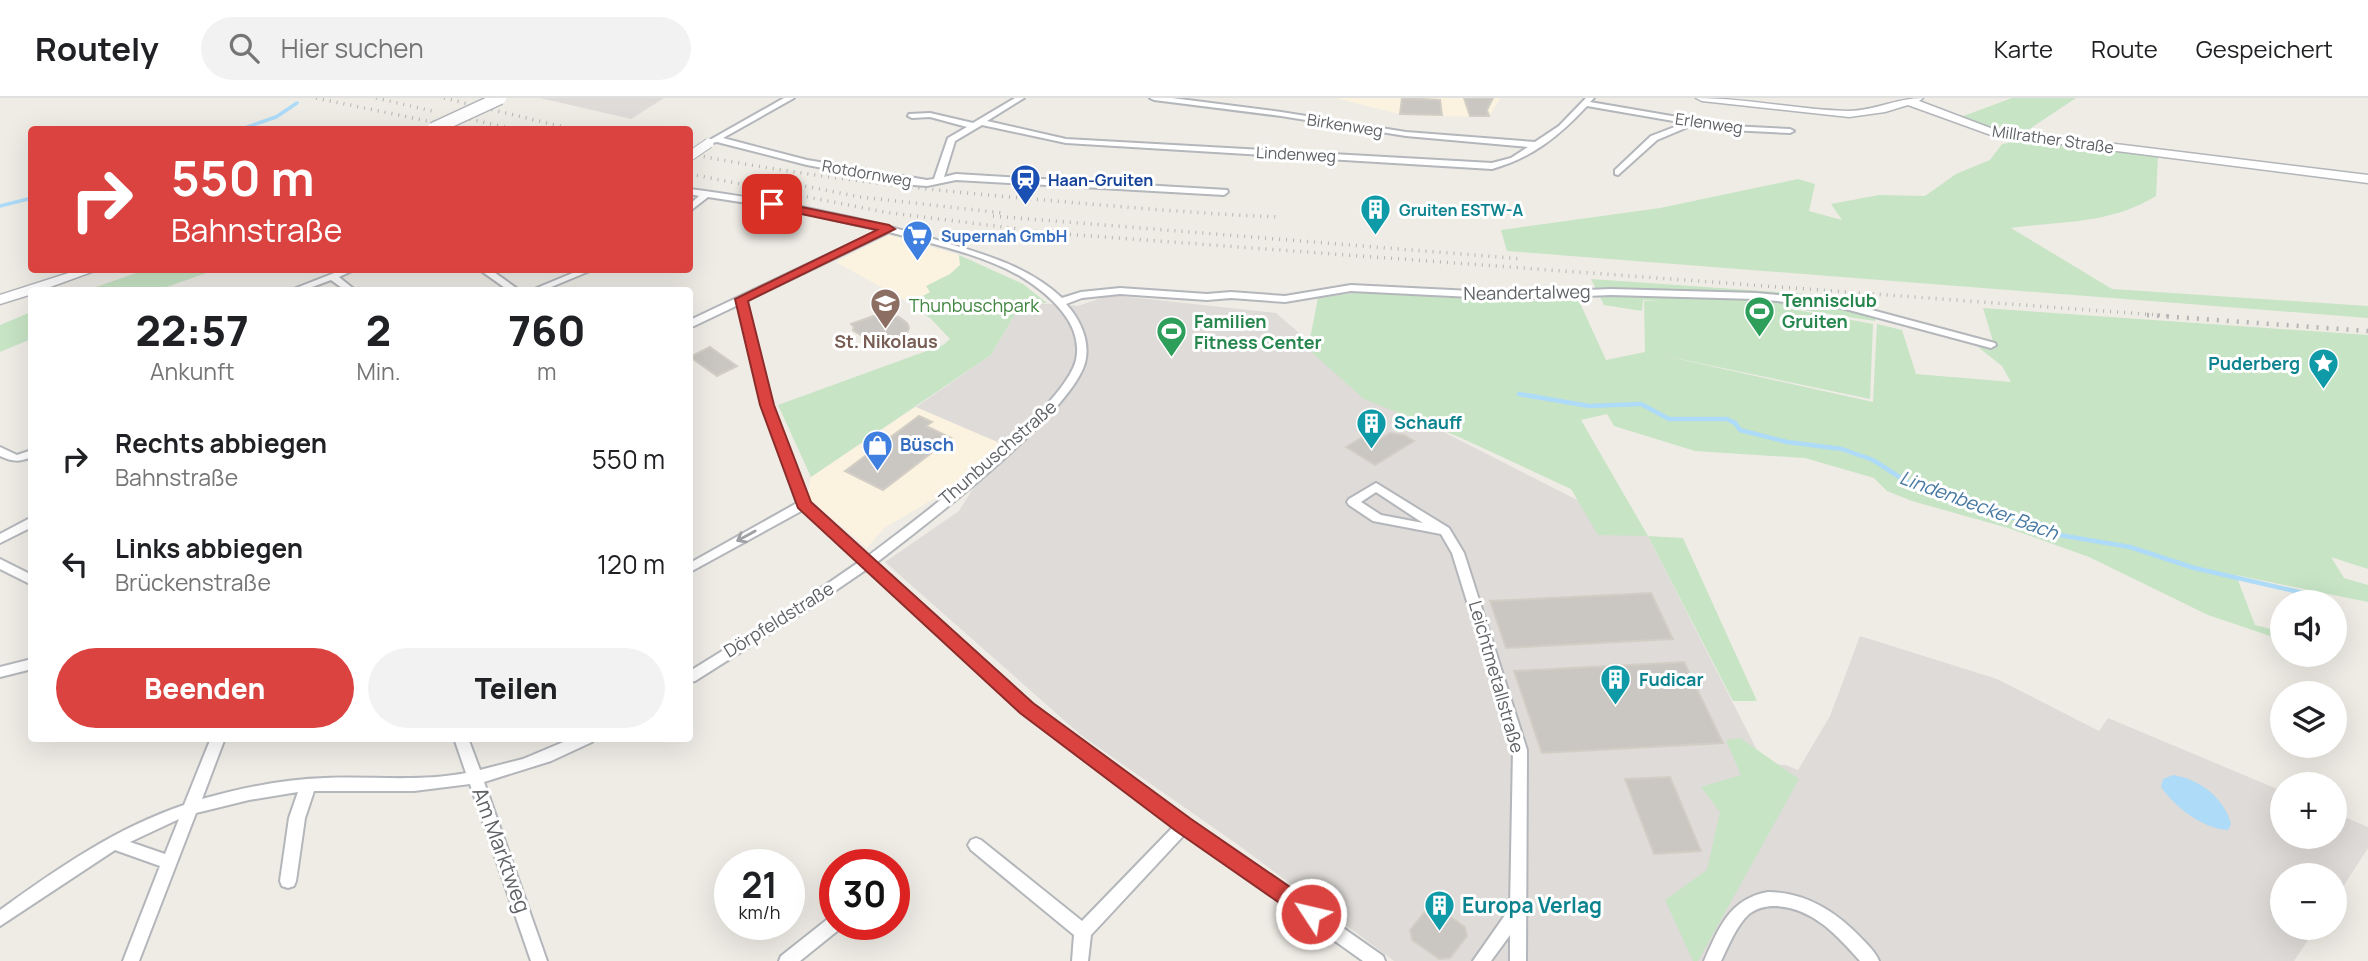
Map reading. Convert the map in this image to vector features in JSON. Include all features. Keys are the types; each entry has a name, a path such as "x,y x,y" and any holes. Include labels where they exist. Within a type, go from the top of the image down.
{"main road":[{"path":"439,126 500,98"},
{"name":"Millrather Straße","path":"1702,98 1849,114 1885,109 1913,99 1973,126 2012,135 2368,179"},
{"path":"39,287 81,273"},
{"path":"0,300 28,291"}],"street":[{"path":"693,154 790,98"},
{"path":"1020,98 976,124 948,145 937,181 956,177 1224,192"},
{"name":"Birkenweg","path":"1154,98 1282,114 1406,134 1537,145"},
{"path":"1196,104 1204,98"},
{"name":"Lindenweg","path":"912,116 930,115 1066,141 1493,166 1514,160 1537,145 1562,128 1589,101"},
{"name":"Erlenweg","path":"1589,101 1730,128 1790,131"},
{"path":"1618,172 1654,138 1695,122"},
{"name":"Rotdornweg","path":"712,141 836,169 914,182 937,181"},
{"name":"Thunbuschstraße","path":"693,192 824,214 889,229 1008,267 1045,289 1061,302 1071,315 1080,342 1081,362 1070,386 1024,434 868,562"},
{"path":"693,205 706,194"},
{"path":"693,323 889,229"},
{"path":"304,287 340,273"},
{"path":"489,273 510,287"},
{"path":"544,287 580,273"},
{"path":"331,276 346,287"},
{"name":"Neandertalweg","path":"1061,302 1081,295 1120,291 1207,298 1231,295 1285,299 1351,288 1512,296 1611,292 1756,296 1838,304 1991,345"},
{"path":"741,299 767,405 804,504 1027,708 1184,825 1377,961"},
{"path":"0,451 16,459 28,454"},
{"path":"1376,487 1445,531 1377,517 1353,502 1376,487"},
{"path":"693,566 804,504"},
{"path":"0,539 28,523"},
{"name":"Leichtmetallstraße","path":"1445,531 1458,553 1520,750 1518,961"},
{"name":"Dörpfeldstraße","path":"693,675 868,562"},
{"path":"3,568 28,579"},
{"path":"0,671 28,665"},
{"path":"131,961 217,742"},
{"name":"Am Marktweg","path":"462,742 539,961"},
{"path":"0,919 87,859 115,843 193,808 308,785 413,785 475,779 531,762 578,742"},
{"path":"288,881 297,818 308,785"},
{"path":"1080,961 1083,932 1184,825"},
{"path":"115,843 170,863"},
{"path":"976,845 1083,932"},
{"path":"1712,961 1742,910 1766,899 1789,901 1822,914 1871,961"},
{"path":"1481,961 1517,912"},
{"path":"799,958 819,939"}],"shaded area":[{"path":"540,98 664,98 631,119"},
{"path":"1335,98 1500,98 1489,117 1404,115"},
{"path":"889,235 959,255 960,265 950,274 927,286 931,292 910,303 836,262"},
{"path":"1110,295 1276,313 1371,395 1648,536 1764,764 1786,765 1798,770 1830,716 1860,636 1997,679 2099,731 2108,718 2270,786 2270,849 2347,849 2347,818 2368,827 2368,848 2347,880 2347,863 2270,863 2270,940 2308,940 2294,961 1394,961 1237,844 1082,736 885,562 959,511 977,482 1016,450 916,407 991,355 1022,302 1078,306"},
{"path":"916,407 1002,443 942,494 884,528 867,548 807,497 811,477"}],"green space":[{"path":"2012,98 2076,98 2022,134 1993,130 1958,118"},
{"path":"2026,140 2158,157 2156,196 2139,205 2104,217 2011,228 2112,289 2368,306 2368,318 1507,251 1501,230 1660,208 1798,179 1815,184 1809,211 1842,220 1831,204 1879,195 1925,196 1956,174 1990,160 2002,144"},
{"name":"Thunbuschpark","path":"959,255 1023,284 1047,303 1022,302 991,355 811,477 778,405 943,345 950,339 931,319 910,303 930,292 926,286 950,274 960,265"},
{"path":"136,273 206,273 167,287 96,287"},
{"path":"1591,279 1876,299 1875,321 1770,305 1873,324 1870,399 1656,354 1873,402 1877,324 1902,330 1916,374 2011,382 2002,366 1978,347 1995,348 1983,308 2368,335 2368,569 2331,557 2344,578 2368,585 2368,602 2347,598 2347,590 2309,590 2236,575 2255,625 2270,629 2270,636 2208,615 2089,557 2008,528 1912,501 1887,491 1874,478 1805,458 1695,451 1614,426 1607,414 1581,420 1648,536 1598,535 1571,489 1459,437 1364,399 1308,349 1318,298 1361,292 1505,301 1579,301 1606,360 1645,352 1644,301 1660,301 1643,300 1642,311 1604,305"},
{"path":"28,313 28,340 0,352 0,325"},
{"path":"1648,536 1683,538 1757,701 1733,701"},
{"path":"1740,738 1799,779 1698,961 1693,961 1665,900 1707,870 1720,812 1701,787 1741,775 1726,740"}],"water":[{"path":"2173,775 2201,785 2217,798 2228,815 2231,824 2228,830 2209,826 2190,816 2174,802 2161,787 2163,779"}],"building":[{"path":"1402,98 1440,100 1442,115 1400,114"},
{"path":"1464,98 1493,98 1487,110 1489,116 1470,116"},
{"path":"876,315 899,317 907,323 909,328 901,348 883,350 853,330 851,324"},
{"path":"710,347 737,366 717,376 693,359 693,356"},
{"path":"919,416 932,422 926,426 951,438 883,490 845,471"},
{"name":"Schauff","path":"1390,433 1404,435 1414,441 1375,465 1346,447 1366,435 1376,441"},
{"name":"Fudicar","path":"1651,593 1673,639 1506,648 1490,601"},
{"name":"Fudicar","path":"1684,662 1723,743 1542,753 1514,671"},
{"path":"1670,777 1701,851 1654,854 1625,779"},
{"name":"Europa Verlag","path":"1438,908 1465,927 1467,936 1450,958 1439,959 1412,940 1410,930 1427,909"}],"waterway":[{"path":"250,126 276,117 297,103"},
{"path":"0,206 28,199"},
{"name":"Lindenbecker Bach","path":"1519,394 1589,406 1641,404 1669,419 1727,419 1735,423 1740,430 1787,442 1842,449 1873,460 1904,480 1925,489 1938,488 1965,496 1995,513 2047,526 2059,535 2130,547 2194,568 2290,590"}],"railway":[{"path":"316,98 452,126"},
{"path":"376,98 432,111"},
{"path":"444,98 560,126"},
{"path":"456,116 500,126"},
{"path":"693,155 818,175 946,191 1156,210 1281,217"},
{"path":"693,175 884,212 1050,233 2171,316"},
{"path":"764,178 860,197 1003,213"},
{"path":"993,216 1523,259"},
{"path":"2147,315 2368,331"}],"place":[{"name":"Haan-Gruiten","path":"1025,207"},
{"name":"Gruiten ESTW-A","path":"1376,237"},
{"name":"Supernah GmbH","path":"918,263"},
{"name":"St. Nikolaus","path":"886,331"},
{"name":"Tennisclub Gruiten","path":"1759,338"},
{"name":"Familien Fitness Center","path":"1171,359"},
{"name":"Puderberg","path":"2323,391"},
{"name":"Schauff","path":"1371,450"},
{"name":"Büsch","path":"877,472"},
{"name":"Fudicar","path":"1616,707"},
{"name":"Europa Verlag","path":"1439,933"}],"route":[{"path":"772,204 889,229 741,299 767,405 804,504 1027,708 1080,750 1311,914"}]}
